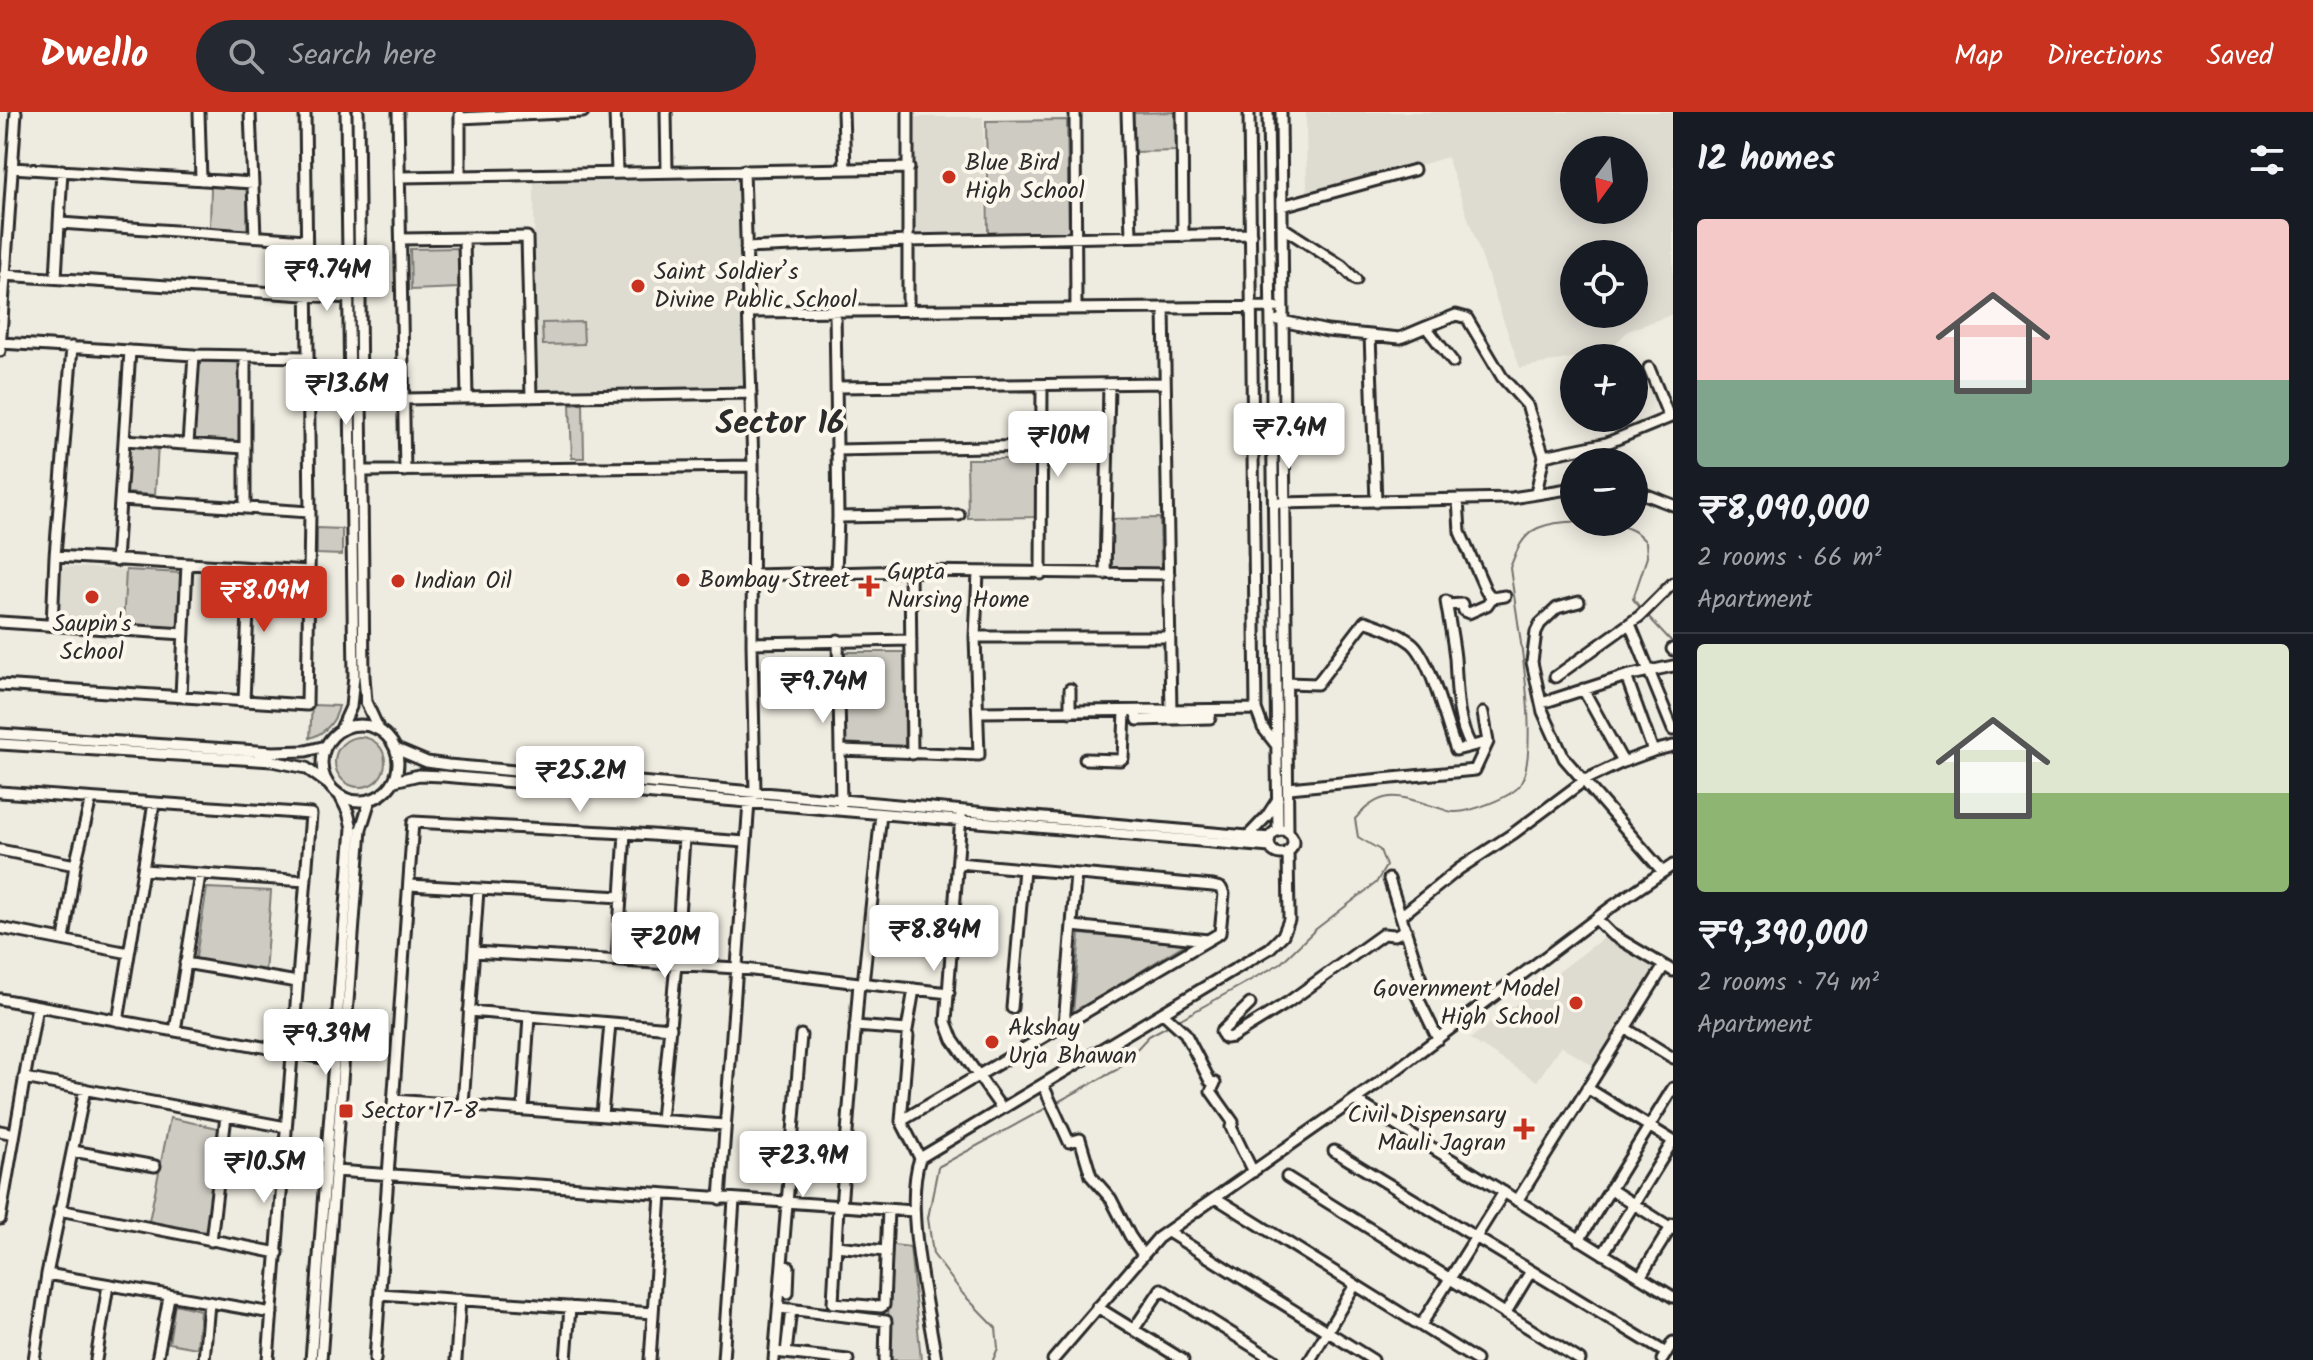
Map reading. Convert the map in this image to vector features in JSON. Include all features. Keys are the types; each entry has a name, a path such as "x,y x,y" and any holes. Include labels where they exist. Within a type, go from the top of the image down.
{"street":[{"path":"0,351 16,112"},
{"path":"199,112 201,180"},
{"path":"250,112 255,236"},
{"path":"0,685 307,705 310,512 305,112"},
{"path":"328,784 322,768 326,746 340,731 351,707 354,676 346,112"},
{"path":"340,796 354,801 370,800 383,794 394,781 398,765 396,749 379,730 366,702 364,676 358,112"},
{"path":"398,112 405,471"},
{"path":"460,175 460,115 583,112"},
{"path":"615,112 617,172"},
{"path":"666,112 667,171"},
{"path":"843,112 845,169"},
{"path":"908,112 908,311"},
{"path":"1075,112 1076,309"},
{"path":"1127,112 1131,236"},
{"path":"1182,112 1183,236"},
{"path":"1249,112 1256,709 1263,728 1277,746"},
{"path":"396,749 427,762 448,765 755,793 841,805 1270,842 1283,832 1289,788 1270,319 1268,112"},
{"path":"936,1360 914,1211 914,1175 920,1158 1270,948 1283,935 1289,920 1288,851 1292,840 1283,832 1278,799 1277,746 1278,503 1283,321 1281,112"},
{"path":"0,152 14,151"},
{"path":"12,168 253,183"},
{"path":"400,177 909,168"},
{"path":"56,278 62,170"},
{"path":"720,1199 745,842 749,802 755,793 753,466 744,170"},
{"path":"1282,206 1414,170"},
{"path":"60,223 306,240"},
{"path":"1282,227 1342,266 1356,280"},
{"path":"746,248 908,241 1251,234"},
{"path":"401,239 527,237 531,397"},
{"path":"464,238 467,398"},
{"path":"4,275 349,298"},
{"path":"747,312 1282,306"},
{"path":"1164,308 1171,712"},
{"path":"835,311 836,573"},
{"path":"1270,319 1327,331 1390,339 1462,315 1471,323 1502,377 1527,405 1544,456 1536,493"},
{"path":"1426,327 1453,362"},
{"path":"1370,335 1376,502"},
{"path":"1,343 194,355 307,357"},
{"path":"52,625 72,347"},
{"path":"116,561 130,351"},
{"path":"188,444 194,355"},
{"path":"245,357 245,508"},
{"path":"1544,456 1607,443 1671,416 1649,368"},
{"path":"836,387 1165,383"},
{"path":"1041,574 1042,385"},
{"path":"1105,574 1109,385"},
{"path":"404,399 751,393"},
{"path":"124,440 245,448"},
{"path":"836,450 1042,446"},
{"path":"363,471 753,466"},
{"path":"1278,503 1512,498 1560,490"},
{"path":"1648,495 1673,505"},
{"path":"1458,499 1460,532 1492,598"},
{"path":"121,500 310,512"},
{"path":"838,517 959,515"},
{"path":"55,556 309,571"},
{"path":"181,696 187,564"},
{"path":"244,700 250,568"},
{"path":"753,575 910,571 1169,574"},
{"path":"910,571 912,754"},
{"path":"840,750 979,755 975,637 978,573"},
{"path":"1555,677 1630,624 1673,583"},
{"path":"1471,746 1463,732 1456,695 1446,603 1462,604 1464,611 1469,613 1487,605 1492,598 1505,596"},
{"path":"1579,602 1557,608 1536,632 1532,662 1543,712 1564,758 1663,872"},
{"path":"1287,683 1317,684 1365,621 1414,644 1428,669 1456,750 1488,742"},
{"path":"0,622 184,634"},
{"path":"1630,624 1673,730"},
{"path":"975,637 1168,637"},
{"path":"838,640 841,805"},
{"path":"752,643 911,640"},
{"path":"1542,703 1626,676 1673,666"},
{"path":"1626,676 1653,751"},
{"path":"1070,689 1070,712"},
{"path":"1583,689 1623,762"},
{"path":"979,712 1256,709"},
{"path":"1130,712 1138,720 1195,719 1211,718 1211,710"},
{"path":"1085,759 1123,758 1130,712"},
{"path":"1289,788 1475,770 1488,742 1483,713"},
{"path":"340,731 364,726 379,730"},
{"path":"0,734 273,752 306,751 326,746"},
{"path":"0,744 272,761 306,768 340,796 352,828 311,1360"},
{"path":"1402,915 1459,869 1585,780 1623,762 1673,746"},
{"path":"394,781 419,775 443,776 749,802 841,805 881,814 961,816 1248,836 1270,842 1278,853 1288,851"},
{"path":"0,792 311,814 268,1360"},
{"path":"64,940 75,865 91,799"},
{"path":"1248,836 1278,799"},
{"path":"321,1360 361,829 370,800"},
{"path":"118,1021 154,803"},
{"path":"881,814 855,1026 836,1246 835,1304 883,1307 888,1210"},
{"path":"961,816 946,1022 953,1040 1002,1109"},
{"path":"375,1360 413,822 745,842"},
{"path":"617,960 625,833"},
{"path":"661,1120 671,1028 684,838"},
{"path":"0,850 75,865"},
{"path":"901,1121 1220,933 1224,894 1221,888 958,863"},
{"path":"1053,1360 1143,1255 1168,1232 1355,1100 1673,865"},
{"path":"1012,1008 1024,869"},
{"path":"143,870 306,881"},
{"path":"1064,1025 1076,874"},
{"path":"175,1031 200,875"},
{"path":"1389,879 1421,979 1417,996 1438,1039"},
{"path":"409,885 621,897"},
{"path":"463,1105 478,890"},
{"path":"1517,1201 1625,1028 1668,968 1611,934 1596,919"},
{"path":"1072,926 1208,940"},
{"path":"0,928 129,953"},
{"path":"1250,1004 1221,1032 1225,1038 1232,1037 1287,1003 1383,934 1395,935 1406,930"},
{"path":"474,952 736,968 949,993"},
{"path":"185,963 297,982"},
{"path":"855,1026 907,1030 914,989"},
{"path":"0,999 334,1060"},
{"path":"0,1219 37,1006"},
{"path":"469,1011 671,1028"},
{"path":"1163,1013 1185,1033 1210,1081 1215,1083 1211,1091 1233,1122 1231,1127 1253,1172"},
{"path":"523,1109 529,1016"},
{"path":"602,1115 610,1023"},
{"path":"1625,1028 1673,1058"},
{"path":"801,1035 786,1203 782,1265 785,1308 779,1355 848,1360"},
{"path":"908,1036 901,1121 920,1158"},
{"path":"24,1078 286,1127"},
{"path":"1043,1085 1069,1142 1080,1139 1091,1176 1111,1199 1143,1255"},
{"path":"1587,1088 1673,1141 1603,1254"},
{"path":"1579,1240 1673,1088"},
{"path":"34,1360 59,1210 85,1089"},
{"path":"394,1100 724,1125"},
{"path":"1355,1100 1673,1297"},
{"path":"211,1241 226,1116"},
{"path":"0,1131 14,1134"},
{"path":"73,1151 155,1166"},
{"path":"1334,1151 1664,1356 1673,1342"},
{"path":"336,1171 914,1211"},
{"path":"1287,1177 1580,1360"},
{"path":"1610,1189 1672,1227 1640,1277"},
{"path":"1421,1325 1504,1192"},
{"path":"650,1360 661,1194"},
{"path":"1216,1198 1476,1360"},
{"path":"723,1360 734,1200"},
{"path":"59,1210 278,1253"},
{"path":"1168,1232 1373,1360"},
{"path":"836,1246 885,1251"},
{"path":"782,1265 789,1267 788,1293"},
{"path":"1505,1314 1531,1271"},
{"path":"47,1274 272,1313"},
{"path":"96,1360 108,1285"},
{"path":"1310,1360 1355,1285"},
{"path":"1134,1329 1161,1289 1274,1360"},
{"path":"380,1294 653,1313"},
{"path":"157,1360 169,1297"},
{"path":"456,1360 460,1299"},
{"path":"204,1360 209,1303"},
{"path":"566,1360 570,1307"},
{"path":"1097,1307 1183,1360"},
{"path":"785,1308 886,1321 885,1360"}],"shaded area":[{"path":"1175,112 1176,151 1133,152 1132,113"},
{"path":"1306,112 1673,112 1673,314 1648,323 1648,240 1560,240 1560,328 1636,328 1628,331 1615,344 1560,344 1560,360 1520,368 1447,157 1307,200"},
{"name":"Blue Bird High School","path":"912,117 983,117 986,237 913,239"},
{"path":"1067,120 1069,236 988,237 986,121"},
{"name":"Saint Soldier’s Divine Public School","path":"738,180 744,390 535,393 534,182"},
{"path":"211,187 248,189 247,230 210,229"},
{"path":"458,248 459,288 411,290 410,249"},
{"path":"583,322 584,344 543,345 542,323"},
{"path":"197,360 242,362 240,443 191,440"},
{"path":"583,403 584,458 572,458 570,404"},
{"path":"129,443 158,445 155,495 126,493"},
{"path":"967,459 1035,459 1036,517 968,518"},
{"path":"1160,518 1161,569 1112,569 1112,519"},
{"path":"317,528 342,529 342,555 317,554"},
{"name":"Saupin's School","path":"61,566 126,570 123,627 58,624"},
{"path":"126,570 182,573 178,631 123,627"},
{"path":"845,652 904,652 905,747 845,743"},
{"path":"312,705 339,706 329,726 310,738"},
{"path":"360,737 378,744 385,762 378,780 360,787 342,780 335,762 342,744"},
{"path":"207,888 271,891 265,974 195,963"},
{"path":"1080,934 1185,944 1073,1013"},
{"name":"Government Model High School","path":"1606,936 1657,968 1595,1067 1561,1046 1537,1081 1470,1039"},
{"path":"170,1118 218,1128 209,1237 148,1226"},
{"path":"893,1245 910,1247 921,1360 885,1360"},
{"path":"175,1304 200,1310 197,1348 169,1343"}],"waterway":[{"path":"1177,1021 1281,963 1316,929 1376,883 1386,866 1380,850 1358,837 1355,819 1374,802 1383,798 1402,798 1450,812 1461,812 1500,799 1520,785 1529,742 1528,713 1510,568 1517,550 1528,535 1547,525 1572,522 1611,524 1634,531 1646,542 1647,557 1633,599 1643,611"},
{"path":"1647,615 1673,643"},
{"path":"1056,1103 1118,1069 1149,1036 1171,1024"},
{"path":"993,1360 998,1348 996,1328 963,1294 933,1254 928,1218 938,1167 1050,1106"}],"place":[{"name":"Blue Bird High School","path":"949,177"},
{"name":"Saint Soldier’s Divine Public School","path":"638,286"},
{"name":"Bombay Street","path":"683,580"},
{"name":"Indian Oil","path":"398,581"},
{"name":"Gupta Nursing Home","path":"869,586"},
{"name":"Saupin's School","path":"92,597"},
{"name":"Government Model High School","path":"1576,1003"},
{"name":"Akshay Urja Bhawan","path":"992,1042"},
{"name":"Sector 17-8","path":"346,1111"},
{"name":"Civil Dispensary Mauli Jagran","path":"1524,1129"}],"district":[{"name":"Sector 16","path":"780,424"}]}
